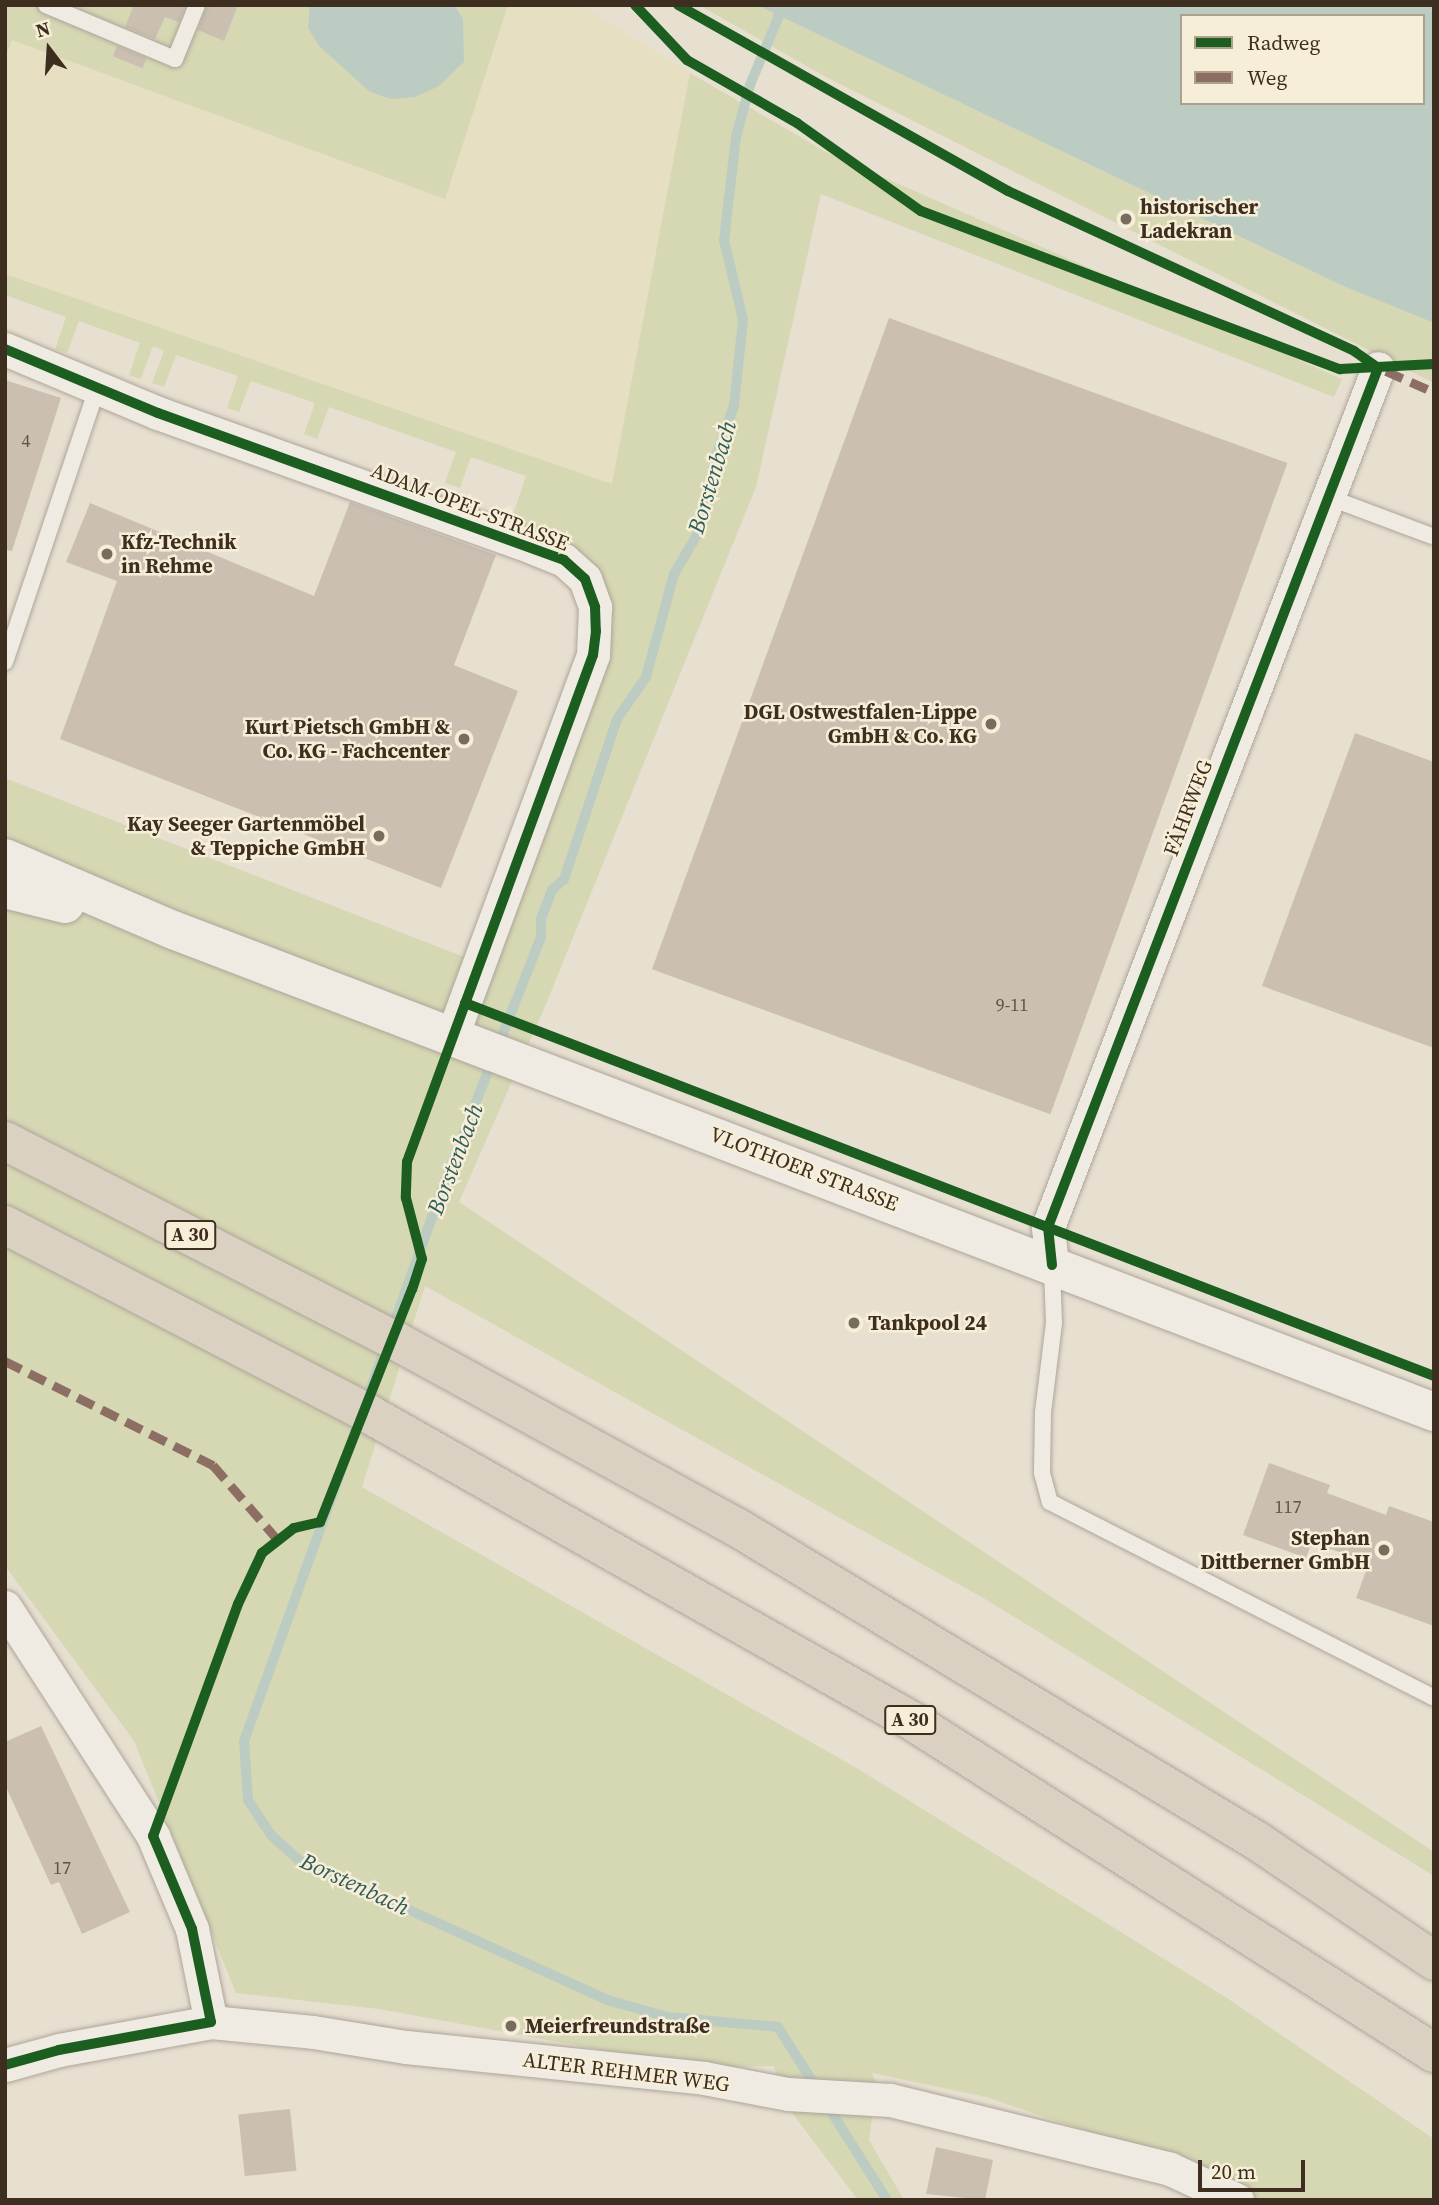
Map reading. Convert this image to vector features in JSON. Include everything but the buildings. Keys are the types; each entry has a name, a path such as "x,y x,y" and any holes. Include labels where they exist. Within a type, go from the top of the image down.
{"highway":[{"name":"A 30","path":"5,1141 386,1336 738,1528 1257,1841 1434,1961"},
{"name":"A 30","path":"5,1225 358,1408 912,1721 1434,2053"}],"main road":[{"name":"VLOTHOER STRASSE","path":"5,858 173,930 527,1062 1434,1412"},
{"name":"VLOTHOER STRASSE","path":"5,889 173,930"}],"street":[{"name":"ADAM-OPEL-STRASSE","path":"5,349 98,386 155,423 519,542 564,560 585,579 595,607 593,655 453,1034"},
{"name":"FÄHRWEG","path":"1052,1265 1048,1227 1378,368"},
{"path":"5,1607 153,1836 192,1929 211,2022"},
{"name":"ALTER REHMER WEG","path":"5,2065 59,2050 211,2022 704,2078 788,2094 890,2100 1170,2169 1237,2200"}],"lane":[{"path":"46,5 175,59 197,5"},
{"path":"5,662 98,386"},
{"path":"1328,498 1432,536"},
{"path":"1052,1265 1054,1323 1043,1413 1042,1473 1051,1502 1434,1698"}],"shaded area":[{"path":"310,5 454,5 463,19 464,62 439,86 415,97 391,99 370,92 319,46 308,28"},
{"path":"508,5 582,5 690,73 613,484 5,274 5,58 12,40 444,199"},
{"path":"757,5 1434,5 1434,323 1343,286"}],"green space":[{"path":"5,5 508,5 445,199 12,40 5,58"},
{"path":"699,5 757,5 1343,286 1434,323 1434,383 826,77"},
{"path":"690,73 826,152 1342,379 1334,397 821,194 756,487 546,1004 459,1202 1434,1852 1434,1876 985,1599 425,1286 362,1487 860,1770 1227,1998 1434,2139 1434,2200 1261,2200 1177,2162 986,2097 872,2073 877,2084 869,2140 903,2198 914,2200 858,2200 783,2101 774,2066 700,2068 379,2009 236,1993 134,1741 5,1566 5,778 487,966 610,652 607,595 572,545 511,520 526,476 471,457 460,488 445,483 456,452 329,407 317,439 304,434 315,403 251,381 239,412 227,408 238,376 176,355 164,387 152,383 164,351 153,346 141,379 129,375 140,343 79,321 67,353 55,349 66,317 5,295 5,274 612,484"}],"waterway":[{"name":"Borstenbach","path":"778,5 778,18 750,85 736,137 724,240 743,320 734,406 716,456 701,528 674,574 646,677 617,719 564,879 552,890 541,918 541,937 445,1181 244,1741 248,1800 271,1835 299,1860 607,2000 668,2017 778,2027 887,2200"}],"marked path":[{"path":"1386,371 1434,392"},
{"path":"5,1361 213,1465 277,1539"}],"cycle path":[{"path":"635,5 687,60 797,123 921,211 1340,369 1434,364"},
{"path":"678,5 1008,191 1354,351 1378,368"},
{"path":"5,349 158,413 564,560 585,579 595,607 596,631 593,655 407,1162 406,1198 422,1259 412,1289 320,1522 294,1528 262,1553 238,1604 153,1836 192,1929 211,2022 59,2050 5,2065"},
{"path":"1052,1265 1048,1227 1378,368"},
{"path":"465,1003 1434,1376"}],"place":[{"name":"historischer Ladekran","path":"1126,219"},
{"name":"Kfz-Technik in Rehme","path":"107,554"},
{"name":"DGL Ostwestfalen-Lippe GmbH & Co. KG","path":"991,724"},
{"name":"Kurt Pietsch GmbH & Co. KG - Fachcenter","path":"464,739"},
{"name":"Kay Seeger Gartenmöbel & Teppiche GmbH","path":"379,836"},
{"name":"Tankpool 24","path":"854,1323"},
{"name":"Stephan Dittberner GmbH","path":"1384,1550"},
{"name":"Meierfreundstraße","path":"511,2026"}]}
